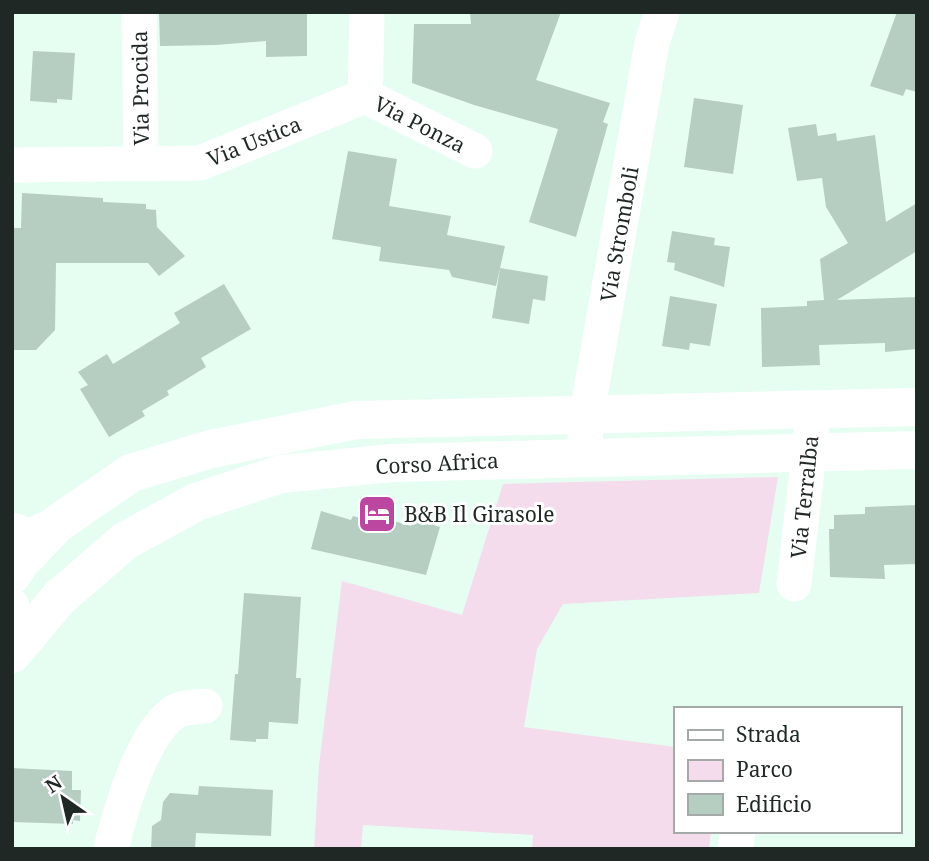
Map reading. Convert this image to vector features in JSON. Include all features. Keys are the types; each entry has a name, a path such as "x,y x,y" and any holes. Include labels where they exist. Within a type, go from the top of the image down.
{"street":[{"name":"Via Procida","path":"139,12 141,164"},
{"path":"365,96 367,12"},
{"name":"Via Stromboli","path":"583,457 587,414 652,43 663,12"},
{"name":"Via Ustica","path":"12,165 200,163 365,96"},
{"name":"Via Ponza","path":"365,96 475,151"},
{"name":"Corso Africa","path":"12,575 57,524 131,473 211,449 356,420 917,407"},
{"name":"Via Terralba","path":"794,584 814,409"},
{"name":"Corso Africa","path":"14,651 59,598 125,541 196,502 281,474 391,463 917,450"},
{"path":"12,530 30,536 57,524"},
{"name":"Corso Africa","path":"12,606 14,651"},
{"path":"111,849 123,798 154,734 179,710 205,706"}],"green space":[{"path":"778,477 759,593 563,604 537,649 524,727 674,747 674,833 711,833 709,849 532,849 533,835 363,825 361,849 314,849 319,765 342,581 462,615 503,484"}],"building":[{"path":"159,12 307,12 307,56 266,57 266,41 160,46"},
{"path":"470,12 561,12 536,80 610,103 603,122 608,124 576,237 529,222 558,129 474,105 412,83 414,24 471,24"},
{"path":"897,12 917,12 917,92 906,89 903,96 870,86"},
{"path":"33,51 75,53 72,100 57,99 57,103 30,101"},
{"path":"694,98 743,105 733,174 684,167"},
{"path":"816,124 818,136 836,133 837,141 875,135 886,222 917,203 917,251 837,300 917,297 917,349 885,352 885,343 819,345 820,365 762,367 761,308 807,306 807,301 824,300 820,259 848,243 826,207 822,178 797,181 788,128"},
{"path":"348,151 397,159 389,206 451,216 447,235 505,246 496,286 452,277 449,270 379,261 381,247 332,239"},
{"path":"22,193 103,198 103,202 146,204 146,209 156,210 157,227 185,256 159,276 148,263 56,263 55,330 36,350 12,350 12,228 21,228"},
{"path":"672,231 715,238 714,245 730,247 724,287 674,270 675,263 667,262"},
{"path":"500,268 548,276 545,301 533,299 529,324 492,318"},
{"path":"224,284 251,329 201,358 206,367 167,391 169,395 142,411 145,416 109,437 80,389 88,385 78,372 107,354 113,364 180,323 174,313"},
{"path":"670,296 717,304 710,346 690,343 689,350 662,346"},
{"path":"917,505 917,564 884,565 885,579 830,577 829,529 834,529 834,515 865,514 865,507"},
{"path":"321,511 351,520 353,516 385,525 387,519 411,526 413,519 440,527 426,575 311,549"},
{"path":"244,593 301,597 296,678 301,678 298,724 269,722 268,739 256,739 256,742 230,740"},
{"path":"12,768 72,771 72,790 81,790 80,821 73,820 73,824 12,822"},
{"path":"199,786 273,790 271,836 196,833 195,849 151,849 152,826 161,820 163,802 170,793 198,795"}],"place":[{"name":"B&B Il Girasole","path":"377,514"}]}
